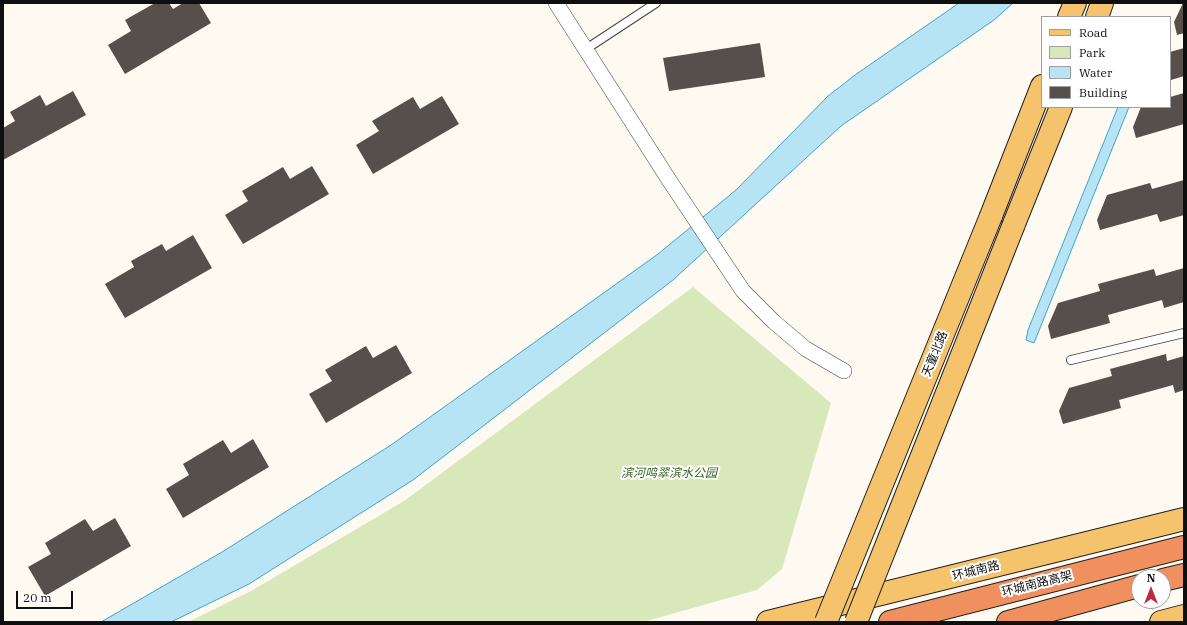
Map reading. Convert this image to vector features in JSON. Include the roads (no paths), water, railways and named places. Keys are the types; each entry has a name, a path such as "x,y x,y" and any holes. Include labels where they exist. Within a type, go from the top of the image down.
{"highway":[{"name":"环城南路高架","path":"890,622 1184,547"},
{"path":"1171,578 1184,575"},
{"path":"1008,622 1131,588"}],"main road":[{"path":"1069,16 1075,3"},
{"path":"1096,16 1102,3"},
{"name":"天童北路","path":"826,622 991,216 1041,89"},
{"path":"856,622 1061,108"},
{"name":"环城南路","path":"768,622 1184,519"},
{"path":"1161,622 1184,616"}],"street":[{"path":"556,3 669,180 743,291 774,322 806,349 844,371"}],"lane":[{"path":"586,50 656,3"},
{"path":"1071,360 1184,333"}],"water":[{"path":"959,3 1013,3 994,20 841,126 673,280 413,480 249,584 171,622 101,622 222,552 391,445 658,254 736,190 828,96 855,75"},
{"path":"1118,108 1129,108 1034,343 1026,340 1028,330"}],"park label":[{"name":"滨河鸣翠滨水公园","path":"669,474"}]}
